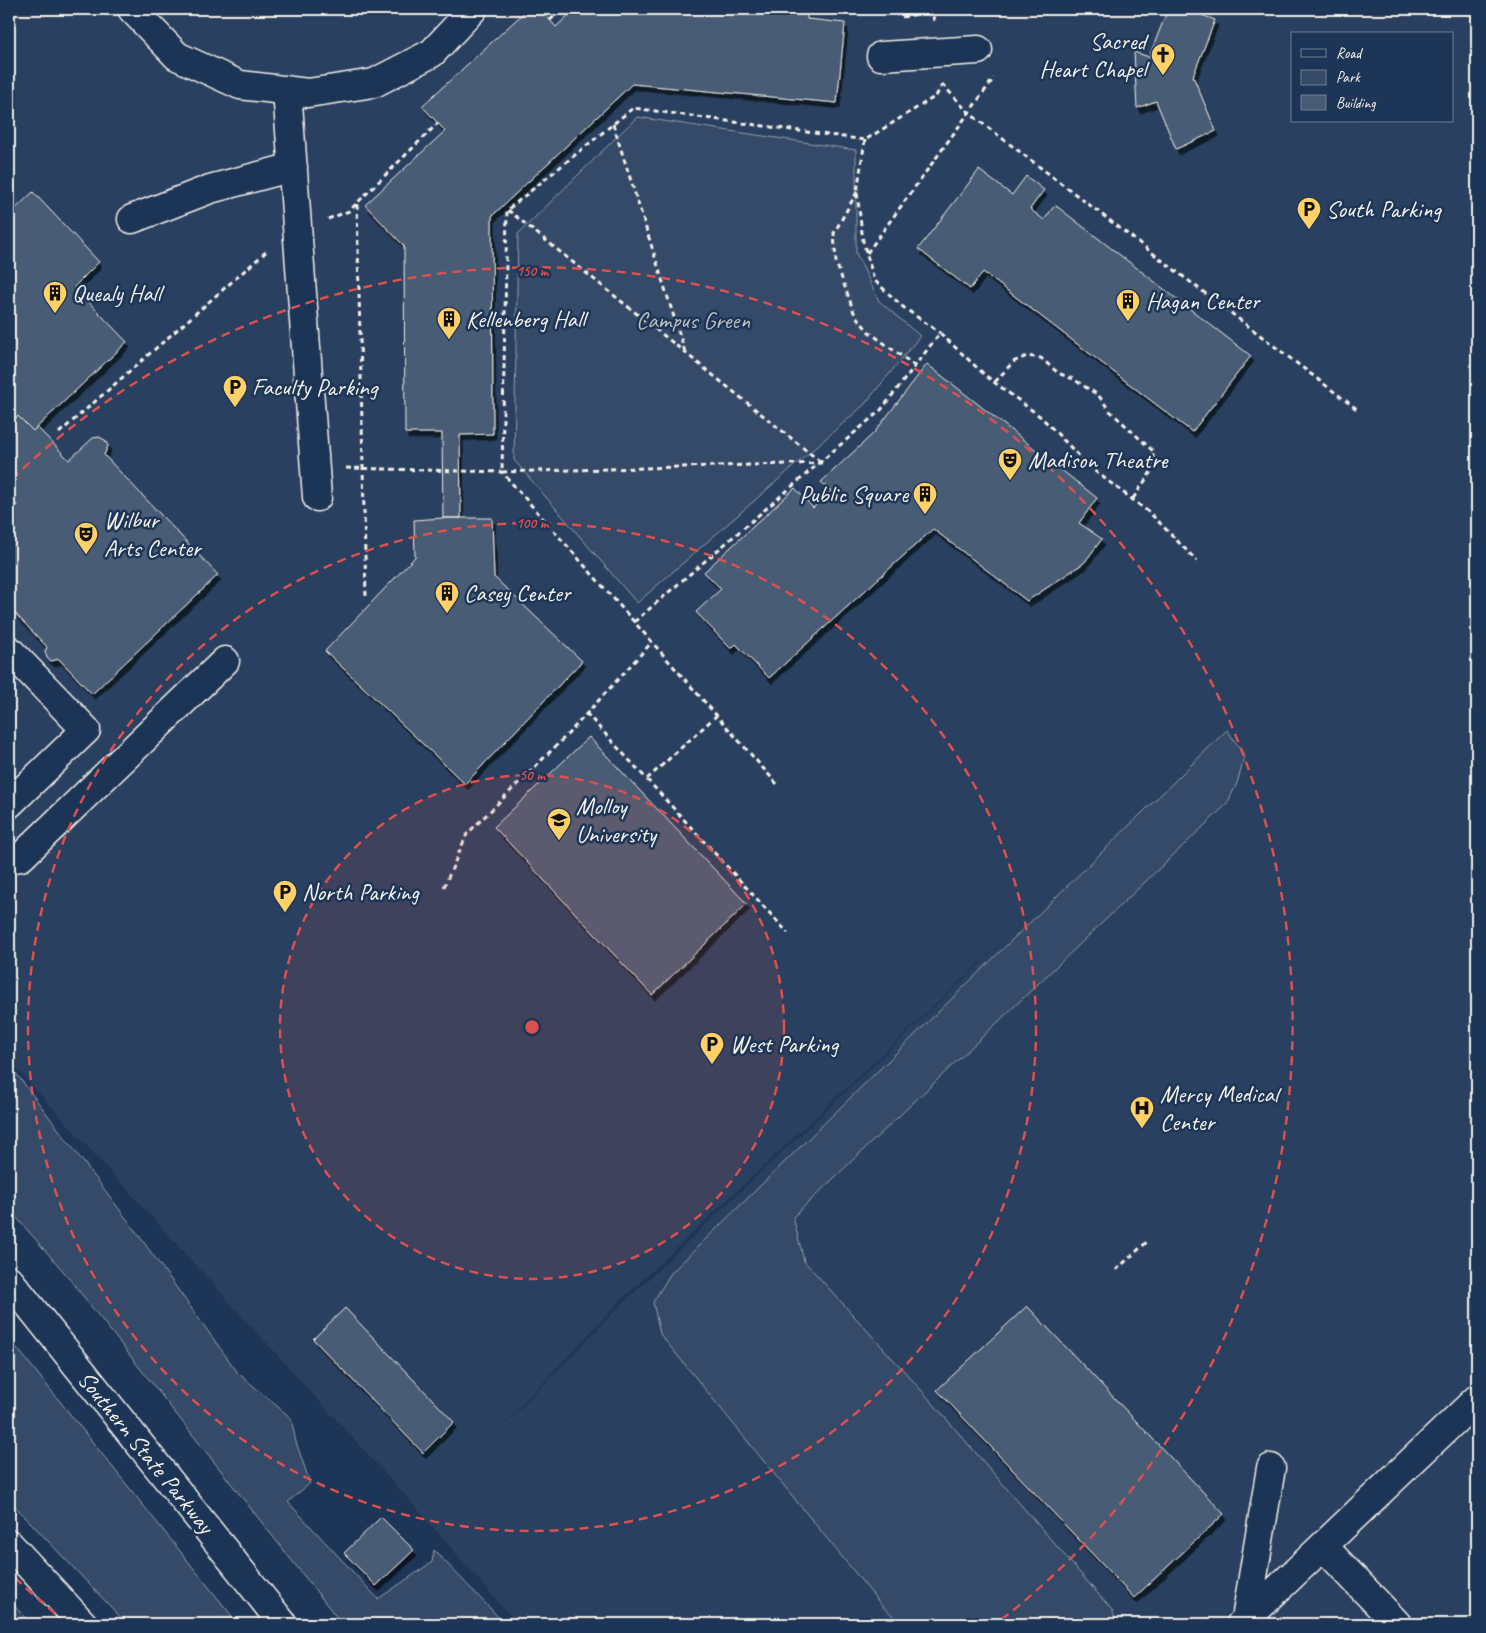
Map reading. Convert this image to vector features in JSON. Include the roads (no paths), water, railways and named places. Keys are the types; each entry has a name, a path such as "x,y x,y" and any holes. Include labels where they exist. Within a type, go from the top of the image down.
{"main road":[{"path":"132,9 177,56 240,85 308,93 374,83 432,53 473,9"},
{"path":"881,56 978,50"},
{"path":"287,90 317,497"},
{"path":"132,219 210,189 292,168"},
{"path":"9,650 86,730 9,804"},
{"path":"15,858 225,661"},
{"name":"Southern State Parkway","path":"9,1280 283,1624"},
{"path":"1243,1622 1477,1399"},
{"path":"1243,1622 1271,1468"},
{"path":"9,1544 83,1624"},
{"path":"1323,1546 1397,1624"}],"place":[{"name":"Sacred Heart Chapel","path":"1163,76"},
{"name":"South Parking","path":"1309,230"},
{"name":"Quealy Hall","path":"55,314"},
{"name":"Hagan Center","path":"1128,322"},
{"name":"Kellenberg Hall","path":"449,340"},
{"name":"Faculty Parking","path":"235,408"},
{"name":"Madison Theatre","path":"1010,481"},
{"name":"Public Square","path":"925,515"},
{"name":"Wilbur Arts Center","path":"86,555"},
{"name":"Casey Center","path":"447,614"},
{"name":"Molloy University","path":"559,841"},
{"name":"North Parking","path":"285,913"},
{"name":"West Parking","path":"712,1065"},
{"name":"Mercy Medical Center","path":"1142,1129"}],"park label":[{"name":"Campus Green","path":"693,320"}]}
